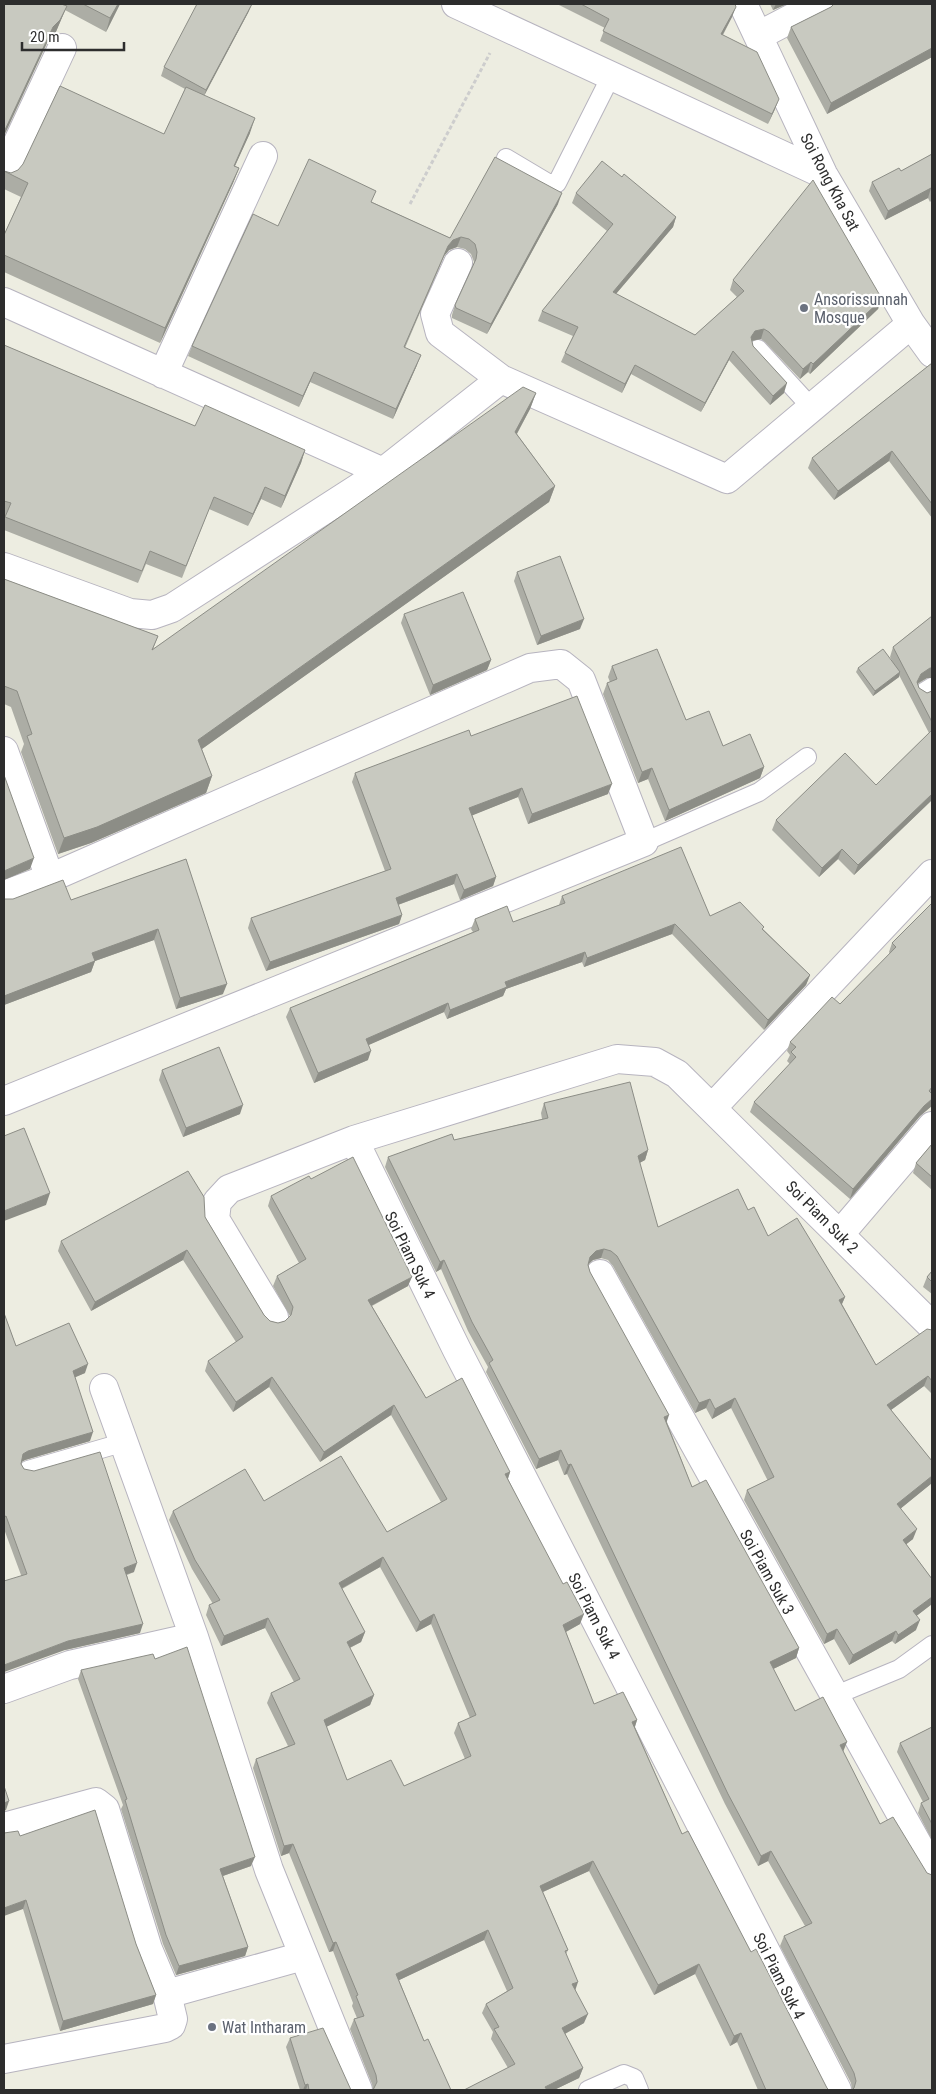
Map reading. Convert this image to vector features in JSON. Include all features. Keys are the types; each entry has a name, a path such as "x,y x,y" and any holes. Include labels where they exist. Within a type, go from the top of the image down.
{"street":[{"path":"456,4 823,174"},
{"name":"Soi Rong Kha Sat","path":"742,4 823,174 911,324 932,353"},
{"path":"758,36 819,4"},
{"path":"4,172 62,48"},
{"path":"163,374 263,156"},
{"path":"458,263 434,314 440,333 501,379 727,479 911,324"},
{"path":"4,302 383,472"},
{"path":"4,566 130,613 152,615 172,608 383,472 501,379"},
{"path":"4,894 50,878 530,668 561,664 581,680 644,842 4,1101"},
{"path":"4,750 50,878"},
{"path":"712,1108 932,874"},
{"name":"Soi Piam Suk 2","path":"274,1317 215,1219 217,1202 229,1189 354,1140 617,1059 655,1062 677,1074 932,1326"},
{"path":"840,1234 932,1126"},
{"name":"Soi Piam Suk 4","path":"354,1140 462,1359 837,2090"},
{"name":"Soi Piam Suk 3","path":"600,1274 932,1870"},
{"path":"104,1388 194,1637 269,1870 302,1956 358,2090"},
{"path":"4,1688 70,1665 194,1637"},
{"path":"4,1828 96,1802 102,1804 148,1949 167,1994 173,2019 171,2025 165,2028 4,2059"},
{"path":"167,1994 302,1956"}],"lane":[{"path":"506,158 548,183 557,183 611,76"},
{"path":"758,349 811,407"},
{"path":"644,842 759,792 807,757"},
{"path":"28,1470 125,1442"},
{"path":"836,1695 899,1669 932,1645"},
{"path":"588,2090 624,2074 634,2078 639,2090"}],"path":[{"path":"410,204 504,26"}],"building":[{"path":"4,4 61,4 67,6 60,20 53,27 4,132"},
{"path":"83,4 118,4 110,18"},
{"path":"197,4 252,4 206,90 164,67"},
{"path":"581,4 735,4 736,7 721,34 757,52 779,99 772,114 603,31 609,19"},
{"path":"834,4 932,4 932,48 831,103 791,27"},
{"path":"60,86 164,134 186,87 255,118 234,166 239,168 165,328 4,255 4,235 28,183 4,171 11,173 18,170 23,164"},
{"path":"932,154 932,191 931,188 888,211 872,182 899,168 901,171"},
{"path":"495,157 562,193 491,324 456,308 455,305 476,259 475,244 469,239 461,237 453,240 448,246 404,347 421,355 396,409 314,372 303,396 192,346 253,214 278,226 309,159 376,191 371,202 450,238"},
{"path":"602,161 622,177 624,174 676,217 613,292 695,335 744,291 733,280 813,180 882,299 813,364 811,362 803,369 769,332 764,329 755,331 751,337 753,346 787,383 773,396 733,351 705,403 635,365 625,384 565,353 578,327 542,311 613,224 576,193"},
{"path":"4,345 195,426 205,405 305,450 285,496 265,487 253,514 214,497 186,566 150,551 142,571 5,517 11,503 4,501"},
{"path":"932,363 932,504 892,451 838,491 812,458"},
{"path":"523,387 536,393 515,432 555,486 198,740 212,776 97,827 64,838 27,736 32,734 17,691 4,686 4,579 158,636 152,650"},
{"path":"560,556 584,619 541,636 517,572"},
{"path":"463,592 491,660 433,685 404,614"},
{"path":"932,616 932,668 921,674 917,682 919,688 927,693 932,691 932,722 893,647"},
{"path":"657,649 686,720 709,711 723,746 750,734 764,767 669,810 652,768 642,772 607,683 617,679 612,666"},
{"path":"883,649 900,672 875,691 858,668"},
{"path":"577,696 612,784 532,814 522,788 469,808 496,877 464,890 457,874 396,898 402,915 270,962 251,918 391,869 355,773 469,730 471,736"},
{"path":"932,730 932,794 858,865 842,849 822,868 776,820 845,753 876,785"},
{"path":"4,775 34,858 4,871"},
{"path":"681,847 710,916 740,902 764,927 762,929 810,975 768,1020 675,924 587,958 585,952 505,982 507,987 450,1010 448,1003 366,1039 371,1051 318,1073 290,1008 479,930 475,919 507,906 513,922 565,903 562,896"},
{"path":"186,859 227,984 180,998 158,929 92,953 95,961 4,996 4,899 13,899 63,880 71,900"},
{"path":"932,903 932,1087 929,1091 932,1094 932,1099 853,1189 754,1102 796,1057 791,1052 796,1047 790,1042 832,997 840,1004 896,947 892,943"},
{"path":"219,1047 243,1105 186,1128 162,1070"},
{"path":"630,1082 648,1150 638,1156 658,1227 738,1189 748,1210 754,1207 768,1236 797,1218 845,1297 839,1300 876,1365 927,1329 932,1330 932,1381 928,1376 887,1405 932,1461 932,1476 897,1504 917,1529 903,1540 932,1579 932,1597 913,1611 920,1620 898,1635 896,1631 853,1655 837,1629 827,1634 747,1490 774,1477 735,1398 715,1409 710,1399 699,1403 617,1256 611,1251 604,1249 596,1251 590,1257 588,1265 590,1272 669,1415 664,1417 692,1487 706,1480 799,1648 770,1662 795,1711 823,1697 847,1742 840,1745 880,1824 893,1817 927,1873 932,1875 932,2090 852,2090 856,2081 854,2073 784,1936 812,1923 771,1851 761,1856 728,1794 571,1464 568,1465 561,1450 539,1459 489,1363 493,1360 472,1322 444,1260 440,1262 388,1157 452,1134 454,1140 548,1118 544,1103"},
{"path":"24,1128 50,1193 4,1211 4,1136"},
{"path":"932,1144 932,1177 916,1163"},
{"path":"353,1157 412,1277 368,1300 426,1398 462,1378 510,1472 505,1474 563,1584 567,1582 584,1614 563,1625 594,1704 623,1692 637,1720 632,1722 682,1834 688,1831 751,1952 756,1949 829,2090 766,2090 741,2033 734,2036 699,1964 658,1985 593,1861 540,1886 568,1950 565,1951 578,1982 572,1984 588,2014 562,2028 583,2068 545,2087 547,2090 464,2090 515,2064 494,2029 499,2027 486,2004 513,1988 488,1930 396,1974 424,2041 428,2039 451,2090 373,2090 377,2082 376,2075 354,2019 364,2016 356,1996 358,1995 336,1942 333,1943 293,1844 284,1846 256,1759 295,1744 271,1693 300,1679 268,1618 224,1636 209,1605 220,1600 195,1560 173,1511 245,1469 264,1501 341,1456 387,1532 447,1499 394,1405 324,1452 272,1377 236,1402 208,1361 243,1337 187,1250 95,1302 61,1241 188,1171 204,1197 205,1217 264,1315 270,1321 278,1323 285,1321 291,1315 293,1307 277,1276 306,1259 271,1196 309,1176 311,1179","holes":["383,1557 420,1622 434,1614 476,1715 458,1723 471,1756 404,1786 391,1760 347,1780 324,1720 374,1695 347,1642 365,1632 339,1583"]},
{"path":"932,1271 932,1282 927,1277"},
{"path":"4,1313 16,1346 69,1323 88,1364 73,1371 93,1432 28,1451 23,1454 21,1464 24,1469 34,1471 100,1452 137,1563 124,1568 143,1624 68,1641 4,1665 4,1581 27,1574 6,1516 4,1517"},
{"path":"187,1647 255,1857 220,1869 248,1947 179,1966 166,1935 125,1800 127,1799 81,1670 153,1654 155,1659"},
{"path":"932,1727 932,1824 921,1803 929,1799 900,1743"},
{"path":"4,1786 9,1801 4,1803"},
{"path":"95,1810 136,1944 156,1995 63,2021 26,1900 4,1908 4,1833 18,1831 20,1836"},
{"path":"323,2028 351,2090 309,2090 308,2084 305,2085 290,2038"}],"place":[{"name":"Ansorissunnah Mosque","path":"804,308"},
{"name":"Wat Intharam","path":"212,2027"}]}
